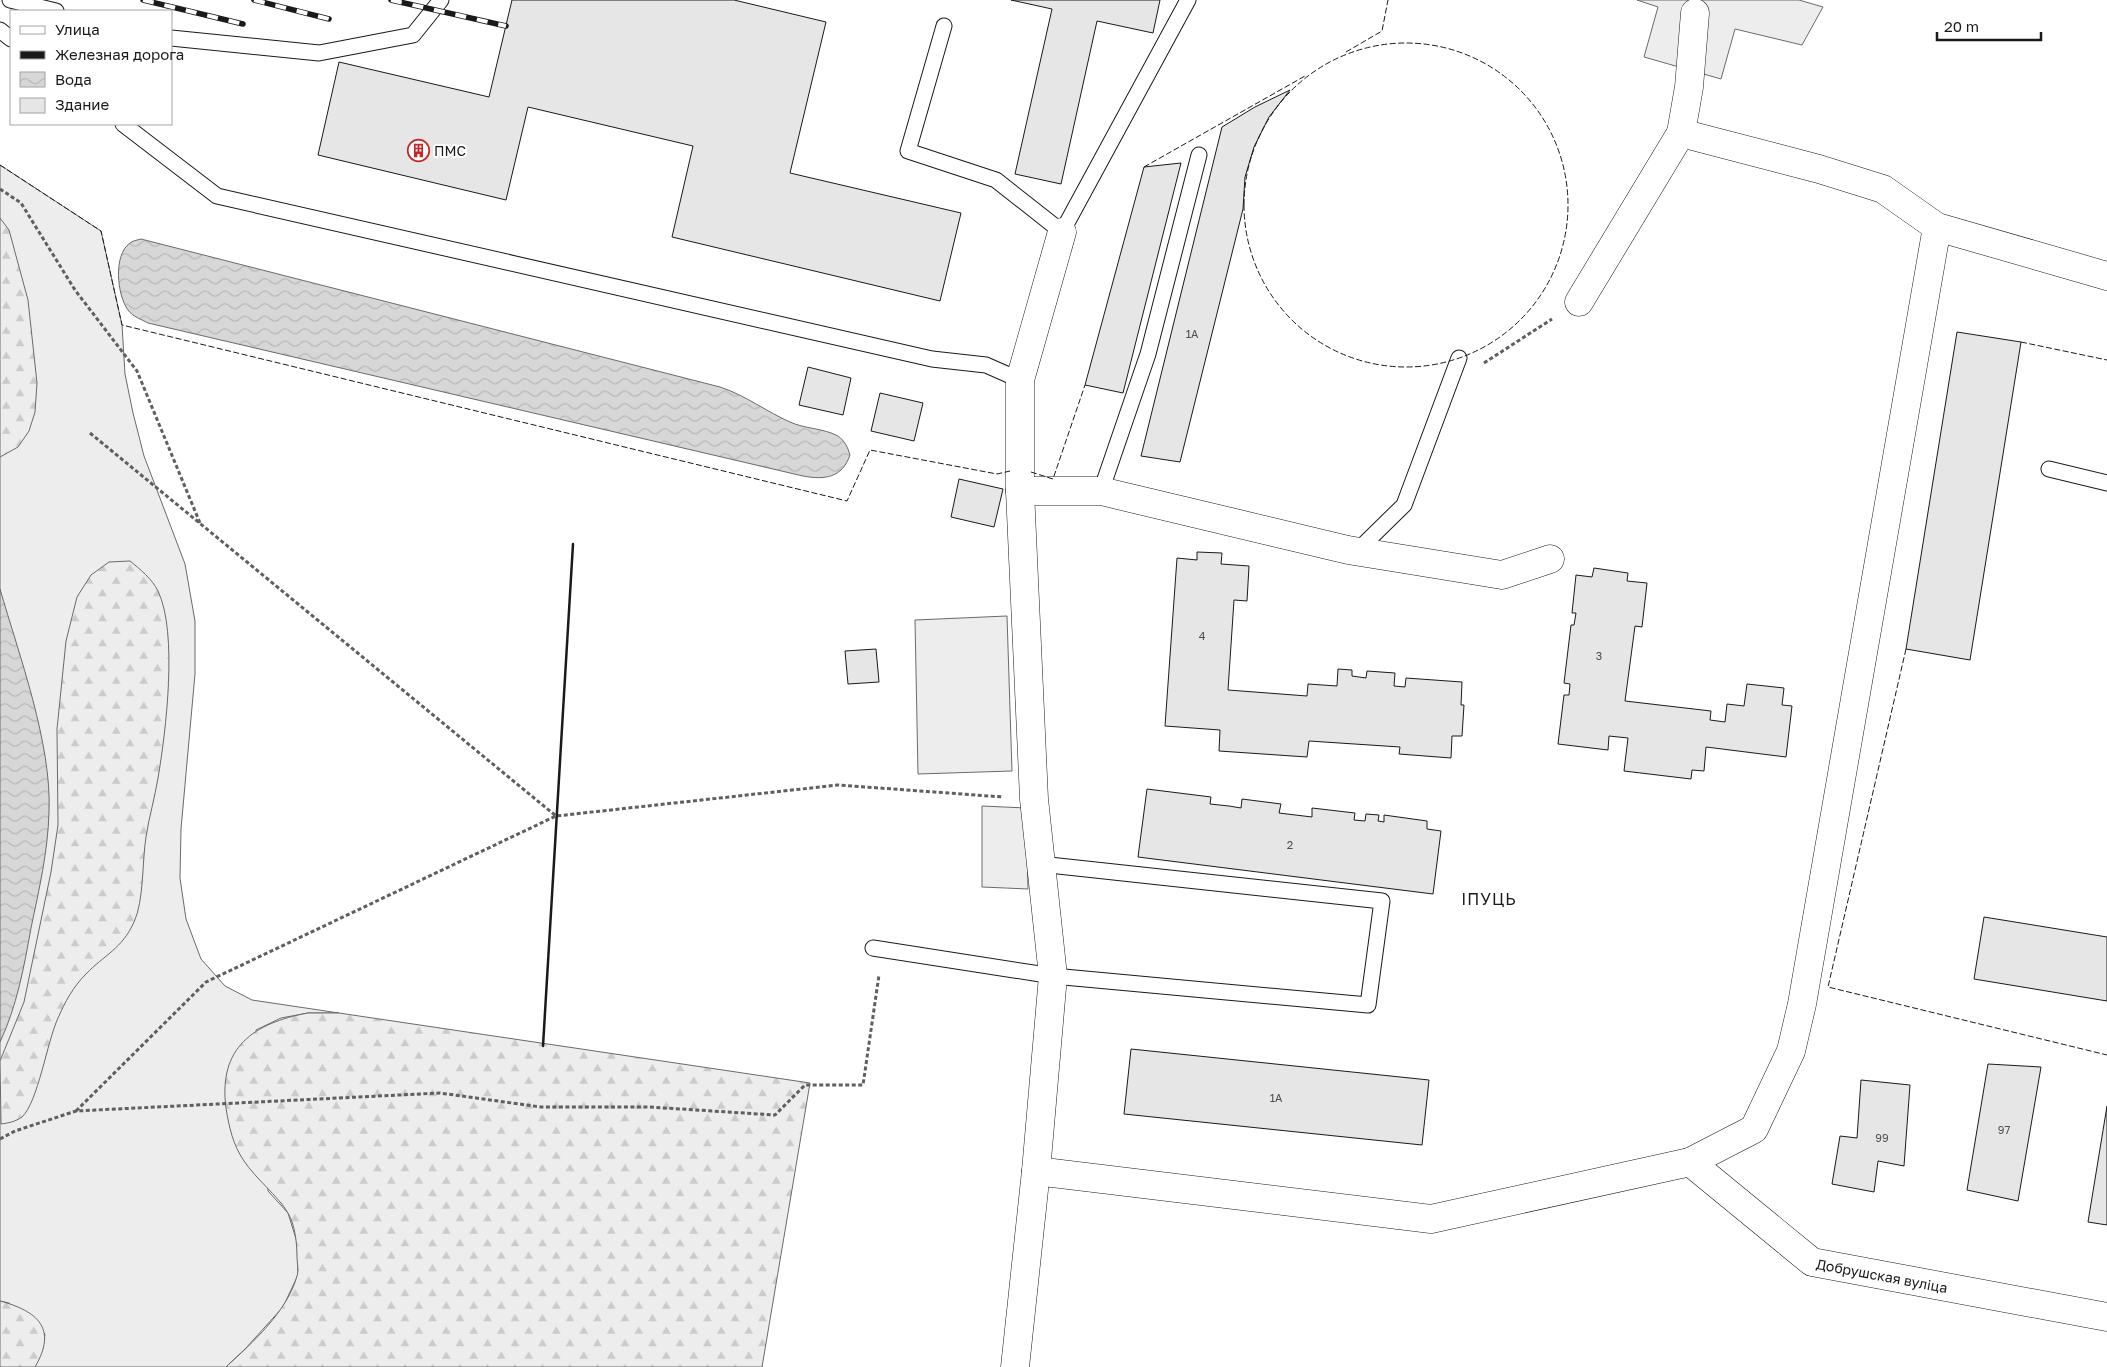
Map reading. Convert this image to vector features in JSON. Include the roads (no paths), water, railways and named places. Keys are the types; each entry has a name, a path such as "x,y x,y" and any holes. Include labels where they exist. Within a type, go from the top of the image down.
{"street":[{"path":"1579,302 1681,133 1689,87 1695,14"},
{"path":"1681,133 1820,169 1883,189 1937,227 2107,276"},
{"path":"1036,1171 1431,1218 1690,1162 1754,1129 1791,1051 1806,984 1937,227"},
{"path":"1016,1367 1053,976 1034,799 1020,491 1020,380 1062,232"},
{"path":"1020,491 1102,491 1357,551 1502,575 1550,559"},
{"name":"Добрушская вуліца","path":"1690,1162 1812,1262 2107,1317"}],"lane":[{"path":"10,0 52,10"},
{"path":"172,38 319,53 413,35 442,0"},
{"path":"944,26 908,151 996,180 1062,232 1188,0"},
{"path":"0,30 10,38"},
{"path":"124,125 217,196 922,357 986,365 1020,380"},
{"path":"1102,491 1148,354 1198,155"},
{"path":"1357,551 1404,505 1459,358"},
{"path":"2049,469 2107,483"},
{"path":"878,948 1053,976 1368,1005 1382,901 1040,864"}],"water":[{"path":"141,239 720,387 790,422 838,436 843,440 850,455 842,469 832,476 818,478 803,476 148,323 128,310 121,295 118,275 121,256 125,249 133,241"},
{"path":"0,589 25,671 40,729 49,786 49,812 43,870 23,972 11,1014 0,1042"}],"railway":[{"path":"143,0 243,24"},
{"path":"254,0 329,19"},
{"path":"391,0 506,26"}],"place":[{"name":"ПМС","path":"418,150"}],"district":[{"name":"ІПУЦЬ","path":"1489,899"}]}
